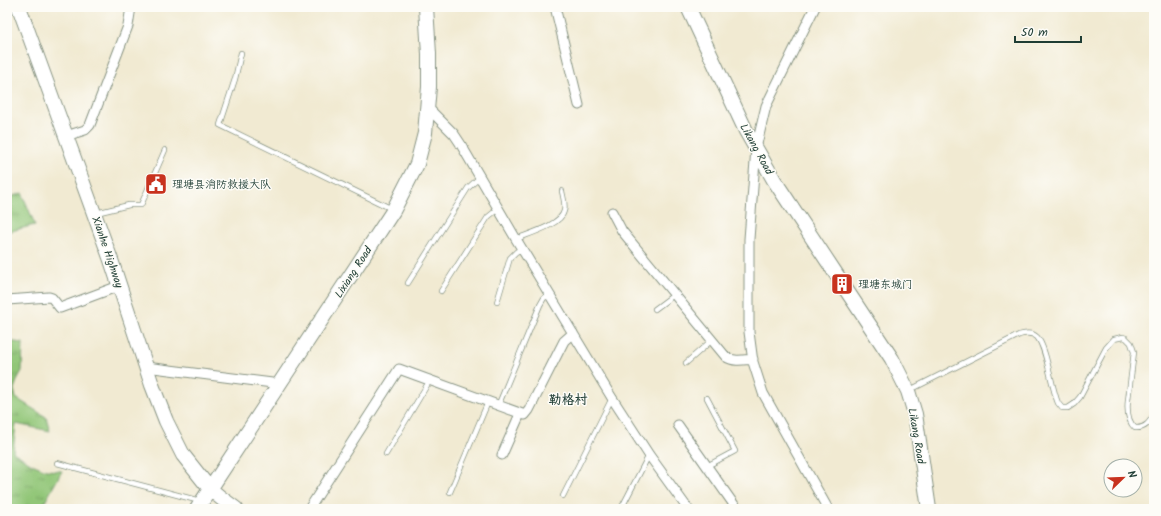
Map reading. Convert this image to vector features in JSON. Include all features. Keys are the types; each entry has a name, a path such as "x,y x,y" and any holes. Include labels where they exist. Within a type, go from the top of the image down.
{"main road":[{"name":"Xianhe Highway","path":"19,7 94,213 166,422 183,455 210,489 236,509"},
{"name":"Lixiang Road","path":"200,505 394,210 417,164 425,133 428,108 429,54 426,7"},
{"name":"Likang Road","path":"688,7 737,113 774,180 892,359 908,391 915,414 929,509"}],"street":[{"path":"66,136 85,130 90,125 128,26 131,7"},
{"path":"557,7 556,11 579,105"},
{"path":"815,7 766,106 756,148 751,215 749,332 753,359 763,393 823,507"},
{"path":"428,108 454,134 521,249 612,398 649,455 688,509"},
{"path":"612,212 622,231 726,357 730,360 753,359"},
{"path":"7,300 49,297 52,298 60,308 119,286"},
{"path":"309,509 399,369 525,415 528,412 564,340 573,333"},
{"path":"146,367 280,384"},
{"path":"502,454 520,414"},
{"path":"678,425 737,509"}],"lane":[{"path":"241,53 235,79 220,125 394,210"},
{"path":"94,213 141,204 165,150"},
{"path":"408,283 468,188 480,177"},
{"path":"516,239 552,224 560,219 565,210 562,191"},
{"path":"441,291 488,217 498,209"},
{"path":"497,302 510,258 521,249"},
{"path":"655,310 674,294"},
{"path":"498,406 540,305 544,298 549,295"},
{"path":"908,391 1019,335 1029,333 1036,337 1043,348 1058,403 1062,408 1068,408 1080,397 1109,344 1114,339 1123,337 1131,343 1134,352 1128,400 1130,423 1135,428 1142,428 1148,424 1154,414"},
{"path":"686,363 712,340"},
{"path":"386,454 430,380"},
{"path":"563,496 612,398"},
{"path":"707,398 735,451 707,466"},
{"path":"450,492 488,402"},
{"path":"621,509 649,455"},
{"path":"57,463 200,505"}],"green space":[{"path":"22,193 35,225 7,232 7,198"},
{"path":"7,341 23,343 22,371 14,389 16,398 46,417 50,431 16,424 13,452 32,464 46,470 62,471 41,509 7,509"}],"place":[{"name":"理塘县消防救援大队","path":"156,184"},
{"name":"理塘东城门","path":"842,284"}],"district":[{"name":"勒格村","path":"568,399"}]}
